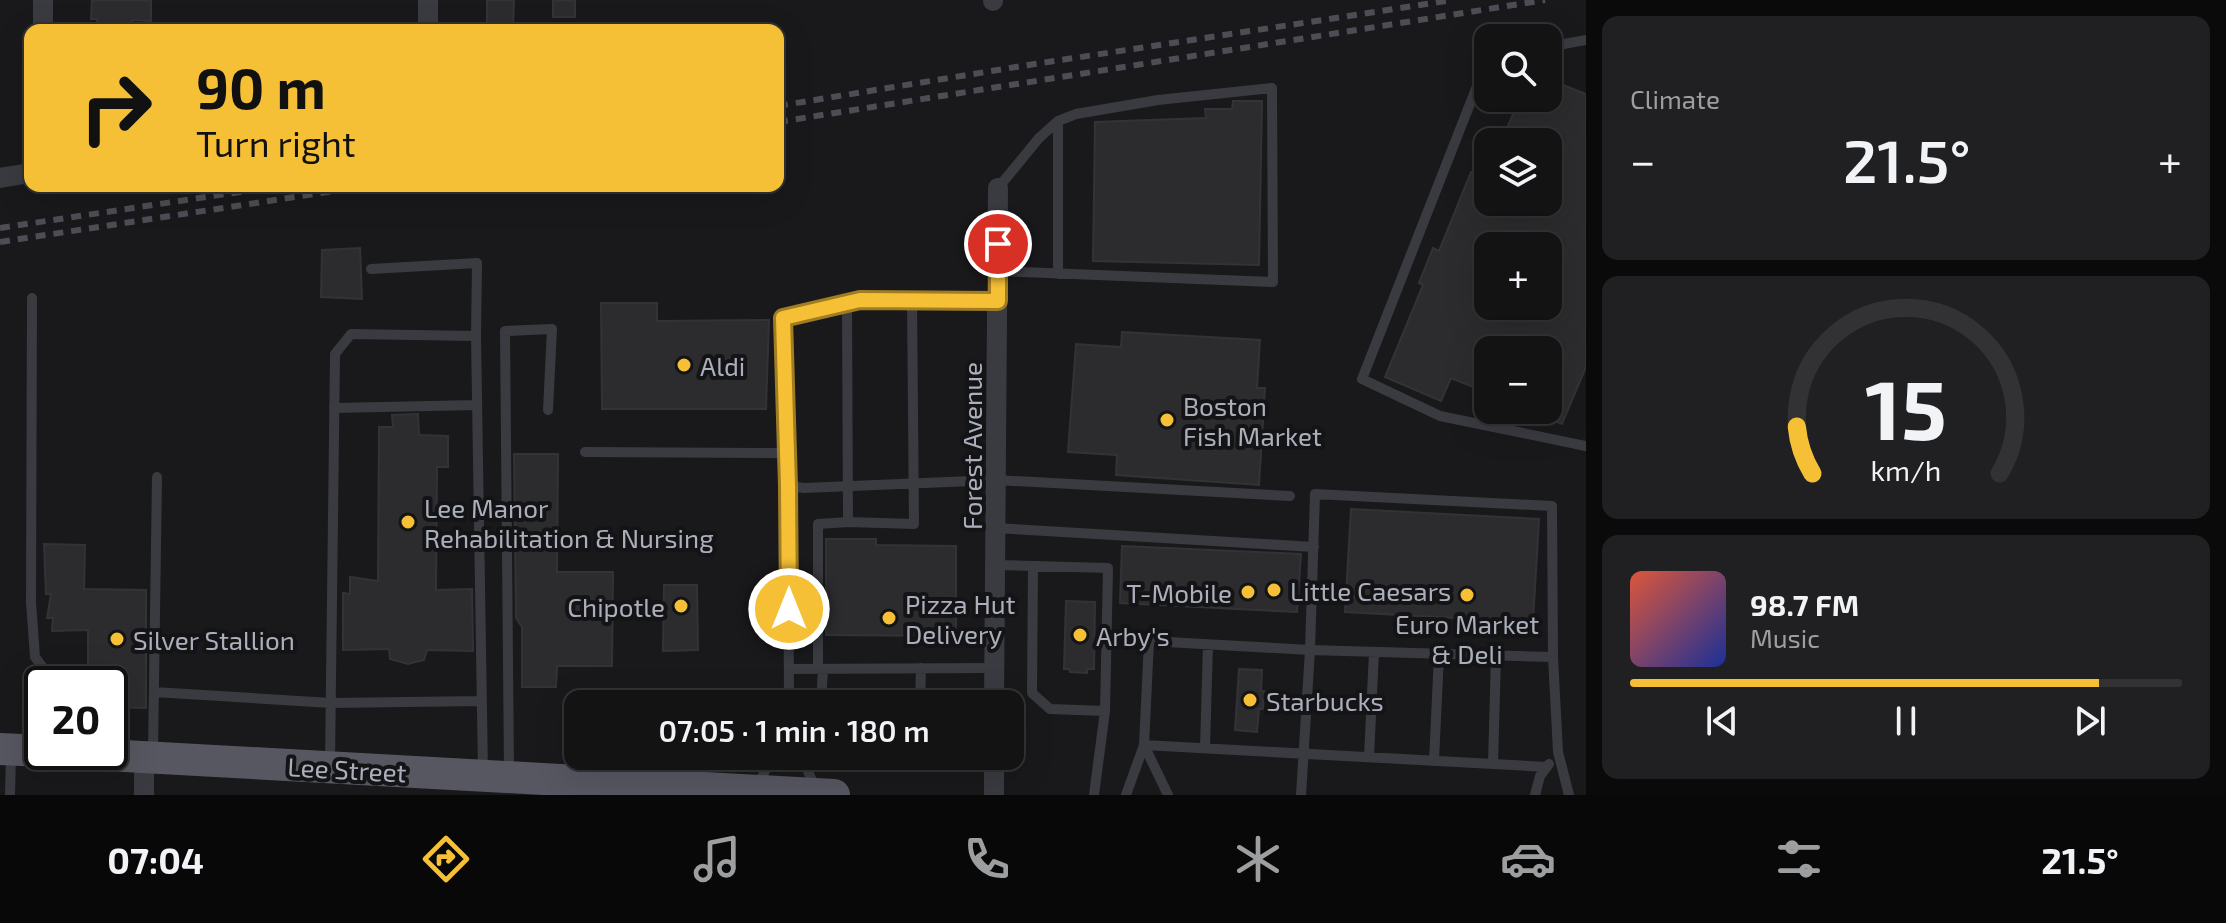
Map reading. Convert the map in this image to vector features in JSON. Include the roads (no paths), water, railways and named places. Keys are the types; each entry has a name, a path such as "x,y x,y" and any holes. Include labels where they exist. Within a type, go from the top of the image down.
{"main road":[{"name":"Lee Street","path":"128,757 496,777 544,787 834,795"}],"street":[{"path":"43,0 43,24"},
{"path":"428,0 428,24"},
{"path":"0,178 24,174"},
{"name":"Forest Avenue","path":"994,690 998,188"},
{"path":"144,795 148,758"},
{"path":"994,770 994,795"}],"lane":[{"path":"1562,44 1586,40"},
{"path":"998,188 1039,138 1058,121 1076,114 1158,100 1272,88 1273,282 998,271"},
{"path":"1474,94 1362,379 1440,416 1586,446"},
{"path":"1058,121 1058,274"},
{"path":"371,269 477,263 482,701 496,777"},
{"path":"32,298 31,602 35,657 42,666"},
{"path":"789,690 783,318 860,300 998,301"},
{"path":"821,690 818,524 914,524 912,300"},
{"path":"847,303 848,522"},
{"path":"496,777 505,331 552,329 548,410"},
{"path":"330,768 335,354 351,334 476,336"},
{"path":"334,408 477,405"},
{"path":"585,452 787,453"},
{"path":"148,758 154,692 157,477"},
{"path":"788,486 804,488 996,480 1290,496"},
{"path":"1301,795 1315,494 1552,506 1553,657 1558,752 1569,795"},
{"path":"996,528 1314,547"},
{"path":"996,565 1108,568 1105,711 1094,795"},
{"path":"1033,566 1032,693 1050,709 1105,711"},
{"path":"1126,795 1144,745 1149,641 1310,650 1553,657"},
{"path":"1205,748 1208,644"},
{"path":"1369,757 1374,652"},
{"path":"1434,761 1439,654"},
{"path":"1493,764 1496,655"},
{"path":"920,690 921,668"},
{"path":"789,669 995,668"},
{"path":"154,692 331,703 482,701"},
{"path":"1144,745 1547,767"},
{"path":"1144,745 1168,795"},
{"path":"10,795 18,750"},
{"path":"1535,795 1540,776 1558,752"},
{"path":"765,792 770,770"},
{"path":"808,770 819,794"}],"railway":[{"path":"784,105 1453,0"},
{"path":"784,121 1545,0"},
{"path":"0,228 239,192"},
{"path":"0,242 328,192"}],"place":[{"name":"Aldi","path":"684,365"},
{"name":"Boston Fish Market","path":"1167,420"},
{"name":"Lee Manor Rehabilitation & Nursing","path":"408,522"},
{"name":"Little Caesars","path":"1274,590"},
{"name":"T-Mobile","path":"1248,592"},
{"name":"Euro Market & Deli","path":"1467,595"},
{"name":"Chipotle","path":"681,606"},
{"name":"Pizza Hut Delivery","path":"889,618"},
{"name":"Arby's","path":"1080,635"},
{"name":"Silver Stallion","path":"117,639"},
{"name":"Starbucks","path":"1250,700"}]}
